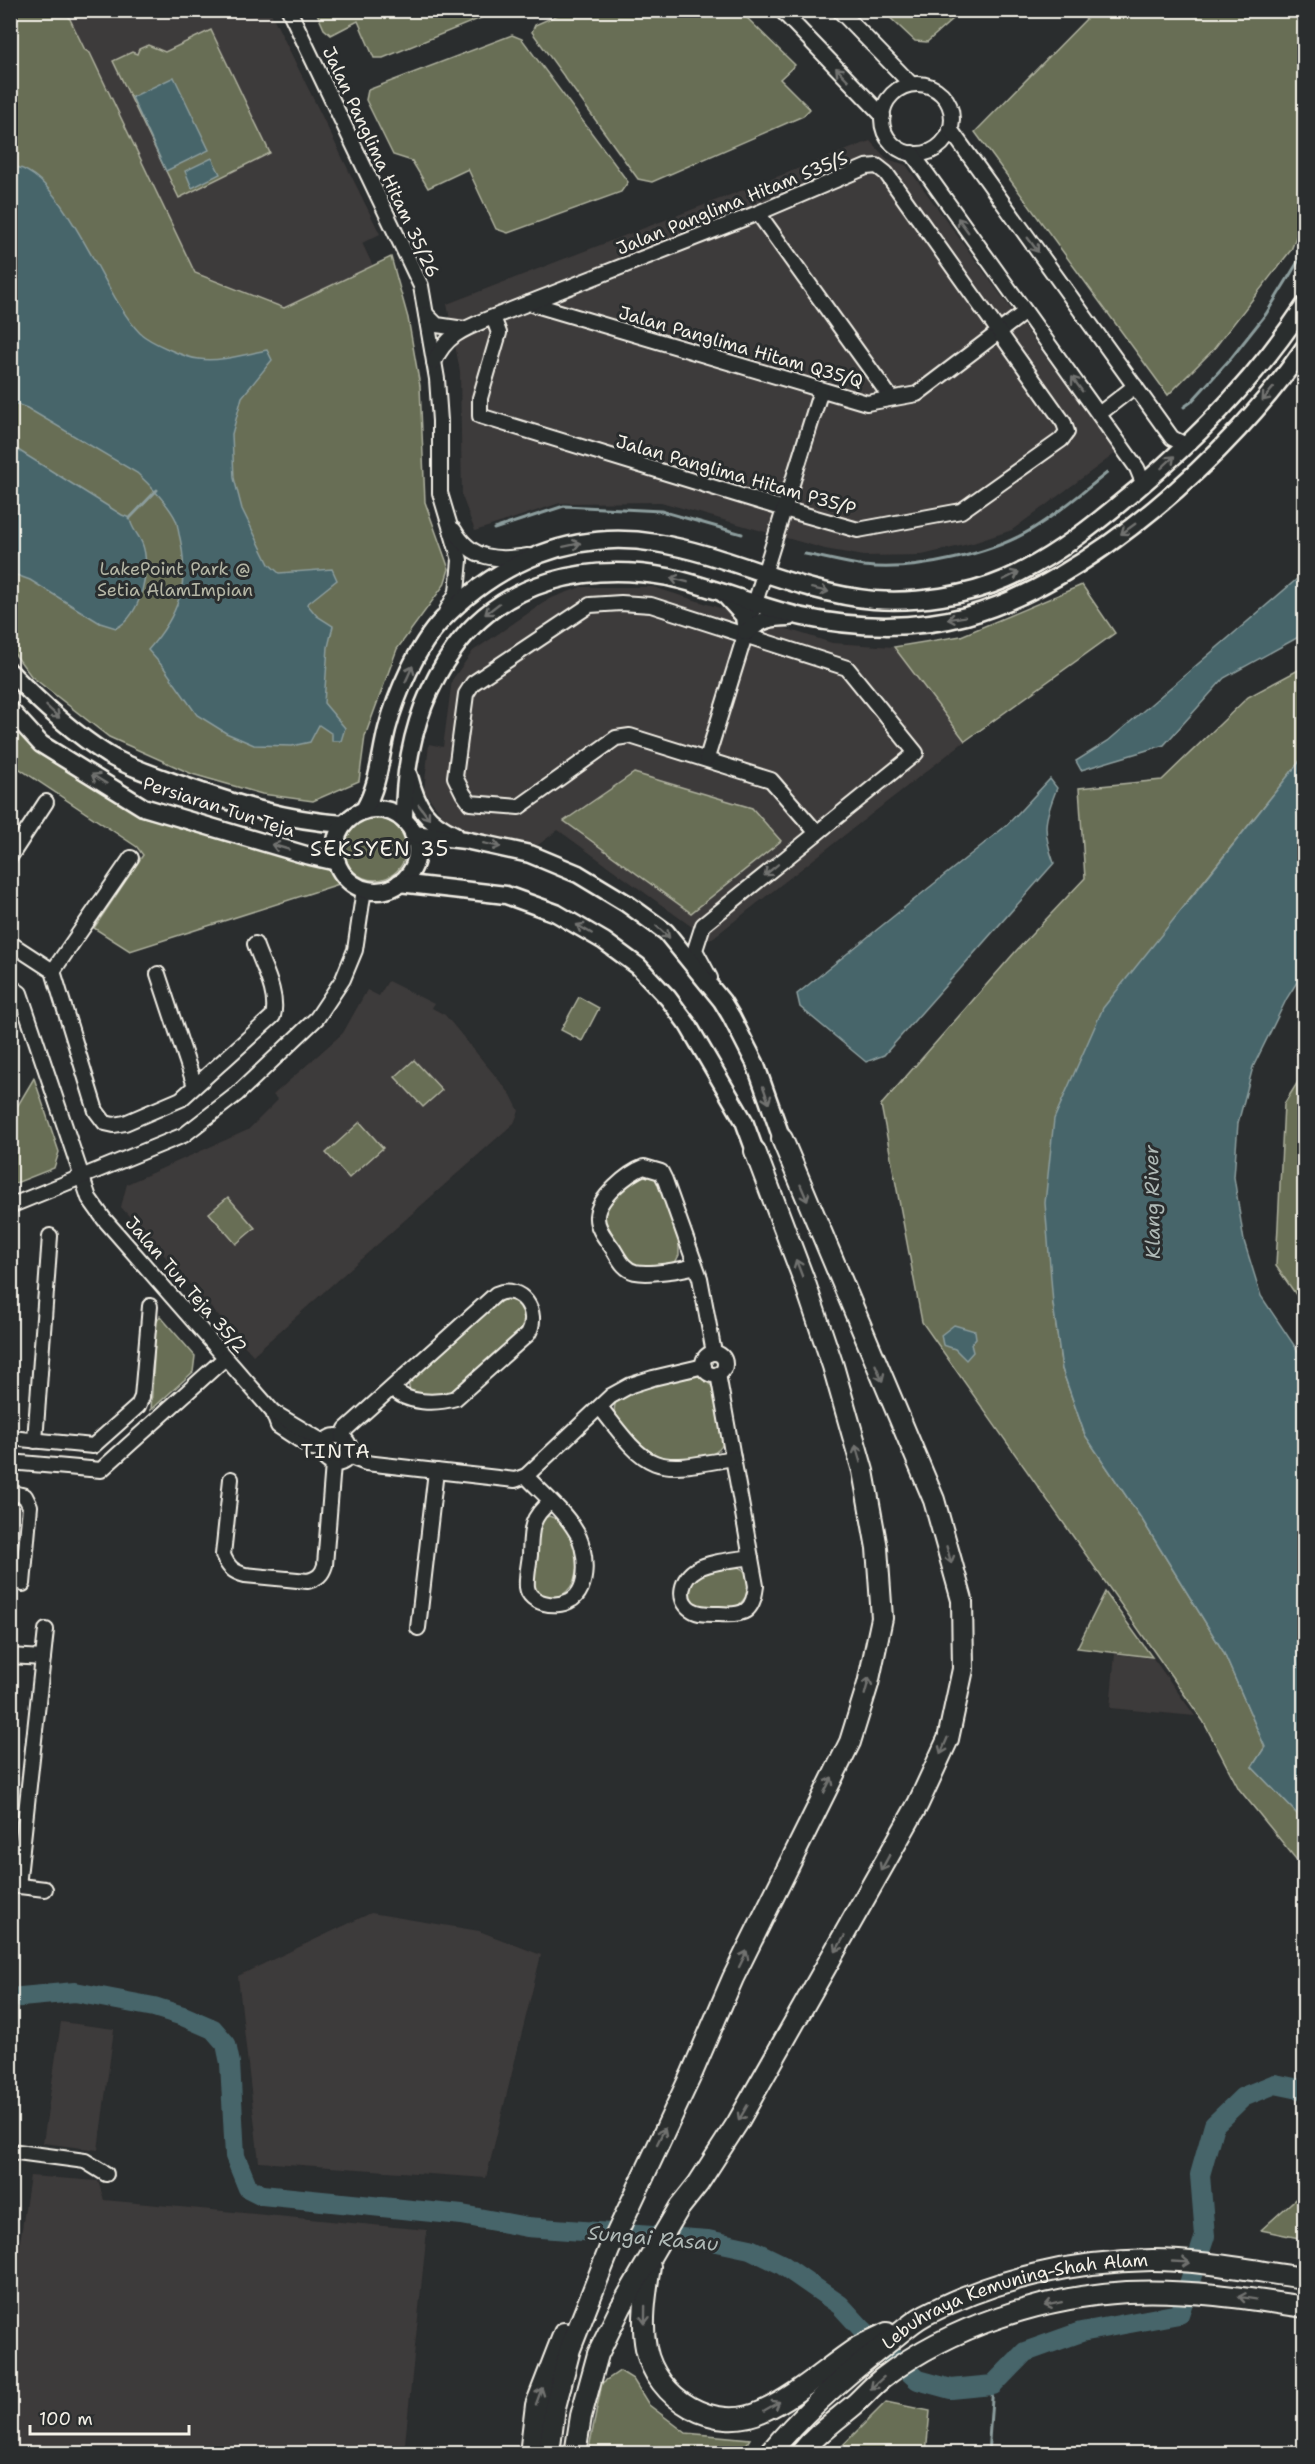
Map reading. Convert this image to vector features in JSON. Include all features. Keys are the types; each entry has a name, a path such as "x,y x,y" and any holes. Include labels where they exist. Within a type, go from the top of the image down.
{"highway":[{"path":"575,2454 580,2416 598,2354 621,2307 679,2208 698,2184 738,2122 918,1804 948,1739 963,1669 962,1600 934,1500 782,1139"},
{"path":"549,2454 555,2407 570,2349 609,2250 692,2073 733,1978 850,1742 868,1684 882,1618 877,1548 862,1472 833,1366 805,1283 755,1151"},
{"path":"530,2454 536,2405 549,2371 567,2325 609,2250"},
{"path":"651,2257 646,2292 646,2349 654,2368 669,2391 690,2409 718,2418 745,2417 762,2412 825,2383"},
{"name":"Lebuhraya Kemuning-Shah Alam","path":"825,2383 859,2346 964,2297 1011,2280 1045,2272 1117,2261 1154,2260 1230,2266 1305,2278"},
{"name":"Lebuhraya Kemuning-Shah Alam","path":"800,2454 814,2436 853,2406 883,2378 920,2353 960,2333 1006,2316 1048,2304 1127,2292 1236,2296 1305,2307"},
{"path":"769,2454 825,2383"}],"main road":[{"path":"364,810 374,794 388,728 397,702 420,650 439,623 470,593 503,571 536,554 597,540 635,540 691,551 796,585 875,600 919,599 966,592 1005,579 1046,558 1077,538 1144,484 1186,445 1239,390 1305,306"},
{"path":"746,633 760,621 769,618 801,617 871,627 965,617 1047,584 1118,536 1184,483 1259,405 1305,348"},
{"path":"782,1139 755,1063 722,1001 666,932 626,903 578,874 530,854 408,827 389,811 377,808 364,810 344,824 337,836 335,849 337,862 347,879 364,889 383,890 399,883 409,873 415,862 417,849 408,827 406,766 420,712 441,666 465,634 494,607 517,593 558,579 603,572 660,576 801,617"},
{"path":"721,592 744,616 746,633"},
{"name":"Persiaran Tun Teja","path":"10,672 69,727 109,755 152,775 219,798 316,823 344,824"},
{"name":"Persiaran Tun Teja","path":"10,710 41,744 143,807 337,862"},
{"path":"406,766 414,794 424,816 438,828 465,840"},
{"path":"399,883 506,895 556,913 612,947 638,966 668,998 688,1025 734,1103 755,1151"}],"street":[{"name":"Jalan Panglima Hitam 35/26","path":"289,10 422,286 434,362 440,421 440,494 460,560 457,592 439,623"},
{"path":"780,10 882,116"},
{"path":"839,10 911,84"},
{"path":"911,84 929,86 945,98 951,111 950,129 947,137 937,147 925,153 912,153 899,148 889,139 883,127 882,116 892,95 911,84"},
{"path":"950,129 1172,438 1186,445"},
{"path":"912,153 1137,468 1144,484"},
{"name":"Jalan Panglima Hitam S35/S","path":"434,362 441,347 464,329 758,213 866,167 877,166 886,173 999,331 1064,423 1067,432"},
{"path":"758,213 891,398"},
{"name":"Jalan Panglima Hitam Q35/Q","path":"529,303 867,403 917,394 1025,312"},
{"path":"426,314 437,325 464,329"},
{"name":"Jalan Panglima Hitam P35/P","path":"493,317 499,333 480,398 480,416 858,530 961,511 1061,440 1067,432"},
{"path":"1099,414 1135,386"},
{"path":"707,758 821,390"},
{"name":"Jalan Panglima Hitam 35/26","path":"444,512 468,547 481,555 502,560 536,554"},
{"path":"722,1001 695,950 703,925 817,833 916,753 848,668 651,604 590,605 473,683 466,694 455,777 471,803 519,807 620,737 630,736 707,758 771,780 817,833"},
{"path":"10,857 46,802"},
{"path":"53,972 131,858"},
{"path":"10,1206 184,1135 237,1094 317,1018 342,979 355,950 364,889"},
{"path":"10,943 53,972 96,1112 105,1123 114,1125 125,1123 181,1099 273,1016 275,1007 273,997 255,944"},
{"path":"158,974 195,1086"},
{"name":"Jalan Tun Teja 35/2","path":"10,986 20,993 89,1198 104,1219 273,1412 321,1443 313,1449 278,1426 273,1412"},
{"path":"695,1266 644,1272 634,1272 624,1267 599,1227 597,1216 600,1206 615,1187 630,1174 644,1167 661,1172 700,1278 714,1353"},
{"path":"35,1441 50,1236"},
{"path":"342,1438 346,1429 496,1294 505,1290 514,1291 529,1307 532,1317 528,1334 456,1398 429,1402 408,1398 392,1388"},
{"path":"10,1438 93,1446 138,1406 142,1397 150,1306"},
{"path":"714,1353 722,1356 725,1363 723,1371 718,1374 707,1372 704,1366 706,1357 714,1353"},
{"path":"10,1462 101,1470 225,1358"},
{"path":"348,1456 366,1463 515,1480 526,1476 611,1396 631,1384 704,1366"},
{"path":"718,1374 751,1557 756,1586 754,1600 748,1609 737,1615 698,1614 684,1602 682,1589 687,1576 699,1568 751,1557"},
{"path":"600,1407 621,1435 651,1464 685,1467 733,1458"},
{"path":"334,1437 342,1438 349,1447 348,1456 341,1463 333,1464 326,1460 321,1443 334,1437"},
{"path":"231,1479 224,1555 228,1566 245,1575 308,1581 316,1579 322,1573 325,1565 333,1464"},
{"path":"418,1628 436,1471"},
{"path":"526,1476 576,1530 584,1561 584,1578 580,1589 571,1601 557,1605 534,1598 527,1588 532,1522 542,1508 550,1502"},
{"path":"10,1492 26,1496 30,1506 23,1584"},
{"path":"45,1889 14,1886 46,1630"},
{"path":"10,1656 43,1658"},
{"path":"10,2151 85,2161 106,2174"}],"shaded area":[{"path":"71,10 270,11 380,234 362,243 373,266 284,308 195,273 90,53 85,50 68,14"},
{"path":"870,141 887,159 906,165 1116,453 1012,530 973,543 922,555 864,556 825,549 661,502 560,503 475,531 462,496 460,371 447,304"},
{"path":"1082,585 1115,633 965,741 710,940 558,830 538,845 451,827 424,791 429,744 443,747 452,680 473,651 549,599 581,587 653,587 832,643 894,647 961,636"},
{"path":"388,981 434,1004 432,1008 445,1015 511,1095 519,1111 514,1123 253,1355 121,1207 127,1184 248,1130 278,1100 273,1095 343,1033 367,990 379,996"},
{"path":"1115,1654 1153,1658 1195,1716 1110,1708"},
{"path":"371,1913 479,1931 541,1955 486,2178 259,2162 238,1976"},
{"path":"61,2022 114,2029 98,2150 43,2143"},
{"path":"30,2176 98,2181 104,2200 427,2230 404,2453 11,2453 11,2301"}],"green space":[{"path":"569,10 740,11 795,65 780,79 810,109 803,116 652,182 638,179 532,32 535,25"},
{"path":"1095,10 1304,11 1304,217 1291,250 1213,350 1168,395 975,132"},
{"name":"LakePoint Park @ Setia AlamImpian","path":"11,11 75,11 68,15 85,50 90,53 195,273 284,308 391,257 408,318 420,386 425,502 449,569 444,585 397,649 365,736 359,781 313,801 262,794 192,774 109,737 31,676 11,649"},
{"path":"316,11 489,11 486,16 383,58 374,58 358,21 331,35 324,29"},
{"path":"883,11 962,11 927,42 915,41"},
{"path":"211,30 270,153 179,198 113,61 132,52 137,54 139,49 148,45 165,52"},
{"path":"512,35 522,39 628,182 621,192 508,233 496,229 468,169 428,188 412,161 393,155 366,100 368,90"},
{"path":"1082,585 1115,633 965,741 894,647 961,636"},
{"path":"1304,667 1304,756 1186,903 1053,1304 1062,1369 1085,1435 1143,1521 1223,1651 1265,1747 1252,1767 1304,1821 1304,1869 1239,1789 1203,1721 922,1322 881,1105 1016,951 1085,878 1079,788 1162,780 1248,697"},
{"path":"10,722 34,747 87,783 144,817 330,867 339,884 130,951 94,928 143,855 137,847 11,763"},
{"path":"634,773 752,808 781,841 691,913 564,821"},
{"path":"369,818 381,818 397,827 404,837 406,849 404,861 397,871 381,880 369,880 358,875 349,866 344,855 344,843 349,832 358,823"},
{"path":"579,997 599,1008 582,1041 561,1030"},
{"path":"414,1060 442,1090 423,1107 395,1077"},
{"path":"1304,1072 1304,1306 1276,1266 1284,1104"},
{"path":"34,1078 59,1152 54,1168 11,1185 11,1117"},
{"path":"360,1122 383,1148 349,1178 326,1153"},
{"path":"648,1173 656,1177 679,1242 679,1255 672,1263 644,1267 631,1263 620,1249 606,1224 604,1212 611,1200 630,1183"},
{"path":"228,1197 255,1228 236,1244 209,1213"},
{"path":"511,1297 523,1310 525,1329 452,1394 431,1396 410,1391 408,1382 410,1376 505,1298"},
{"path":"160,1316 195,1356 193,1372 151,1410 156,1323"},
{"path":"699,1376 713,1387 723,1444 718,1450 702,1458 682,1462 655,1459 639,1446 621,1425 614,1412 616,1401 652,1384"},
{"path":"549,1516 560,1522 569,1533 577,1561 576,1575 571,1587 562,1595 549,1597 539,1594 533,1584 538,1527 542,1519"},
{"path":"736,1566 744,1570 748,1576 751,1591 738,1606 725,1609 699,1608 693,1604 688,1595 700,1576"},
{"path":"1105,1592 1152,1657 1077,1648"},
{"path":"1304,2193 1304,2239 1261,2230"},
{"path":"620,2371 633,2379 649,2405 686,2433 750,2439 741,2453 588,2453 602,2383"},
{"path":"886,2402 930,2411 926,2453 835,2453"}],"water":[{"path":"174,77 209,150 166,171 132,97"},
{"path":"212,158 220,174 192,188 185,171"},
{"path":"11,166 30,173 48,189 66,211 126,316 145,337 177,353 207,360 224,359 267,350 272,360 242,397 232,434 234,478 242,509 269,564 279,573 332,569 337,580 307,604 317,616 333,626 328,647 324,703 345,728 341,741 332,741 332,734 319,725 310,742 292,746 254,745 226,733 197,715 164,668 148,650 174,612 182,585 183,555 173,514 137,473 27,408 11,402"},
{"path":"10,445 130,518 145,553 145,578 138,603 125,622 116,628 100,623 30,580 11,573"},
{"path":"1304,573 1304,634 1224,678 1164,745 1081,770 1076,761 1108,741"},
{"name":"Klang River","path":"1304,756 1304,971 1287,998 1253,1067 1238,1123 1234,1177 1244,1241 1261,1296 1304,1360 1304,1821 1252,1767 1265,1747 1223,1651 1143,1521 1085,1435 1062,1369 1053,1304 1045,1203 1054,1119 1103,1008"},
{"path":"1050,779 1057,788 1047,817 1046,833 1054,863 884,1055 866,1062 800,1007 797,994 1007,825"},
{"path":"954,1325 975,1331 976,1338 971,1344 973,1352 966,1360 955,1349 943,1345 941,1335"}],"waterway":[{"path":"1184,407 1232,357 1266,314 1304,252"},
{"path":"805,554 864,566 884,567 930,563 977,553 1020,536 1037,526 1107,473"},
{"path":"129,519 157,490"},
{"path":"494,529 564,506 661,511 742,534"},
{"name":"Sungai Rasau","path":"10,1998 75,1992 154,2007 213,2029 226,2044 230,2063 235,2156 248,2188 262,2195 462,2215 527,2227 708,2240 750,2249 781,2264 840,2305 862,2329 918,2380 951,2389 993,2385 1025,2352 1081,2332 1179,2314 1205,2236 1200,2175 1214,2125 1243,2097 1275,2084 1304,2090"},
{"path":"988,2454 993,2385"}],"district":[{"name":"SEKSYEN 35","path":"380,849"},
{"name":"TINTA","path":"336,1451"}]}
